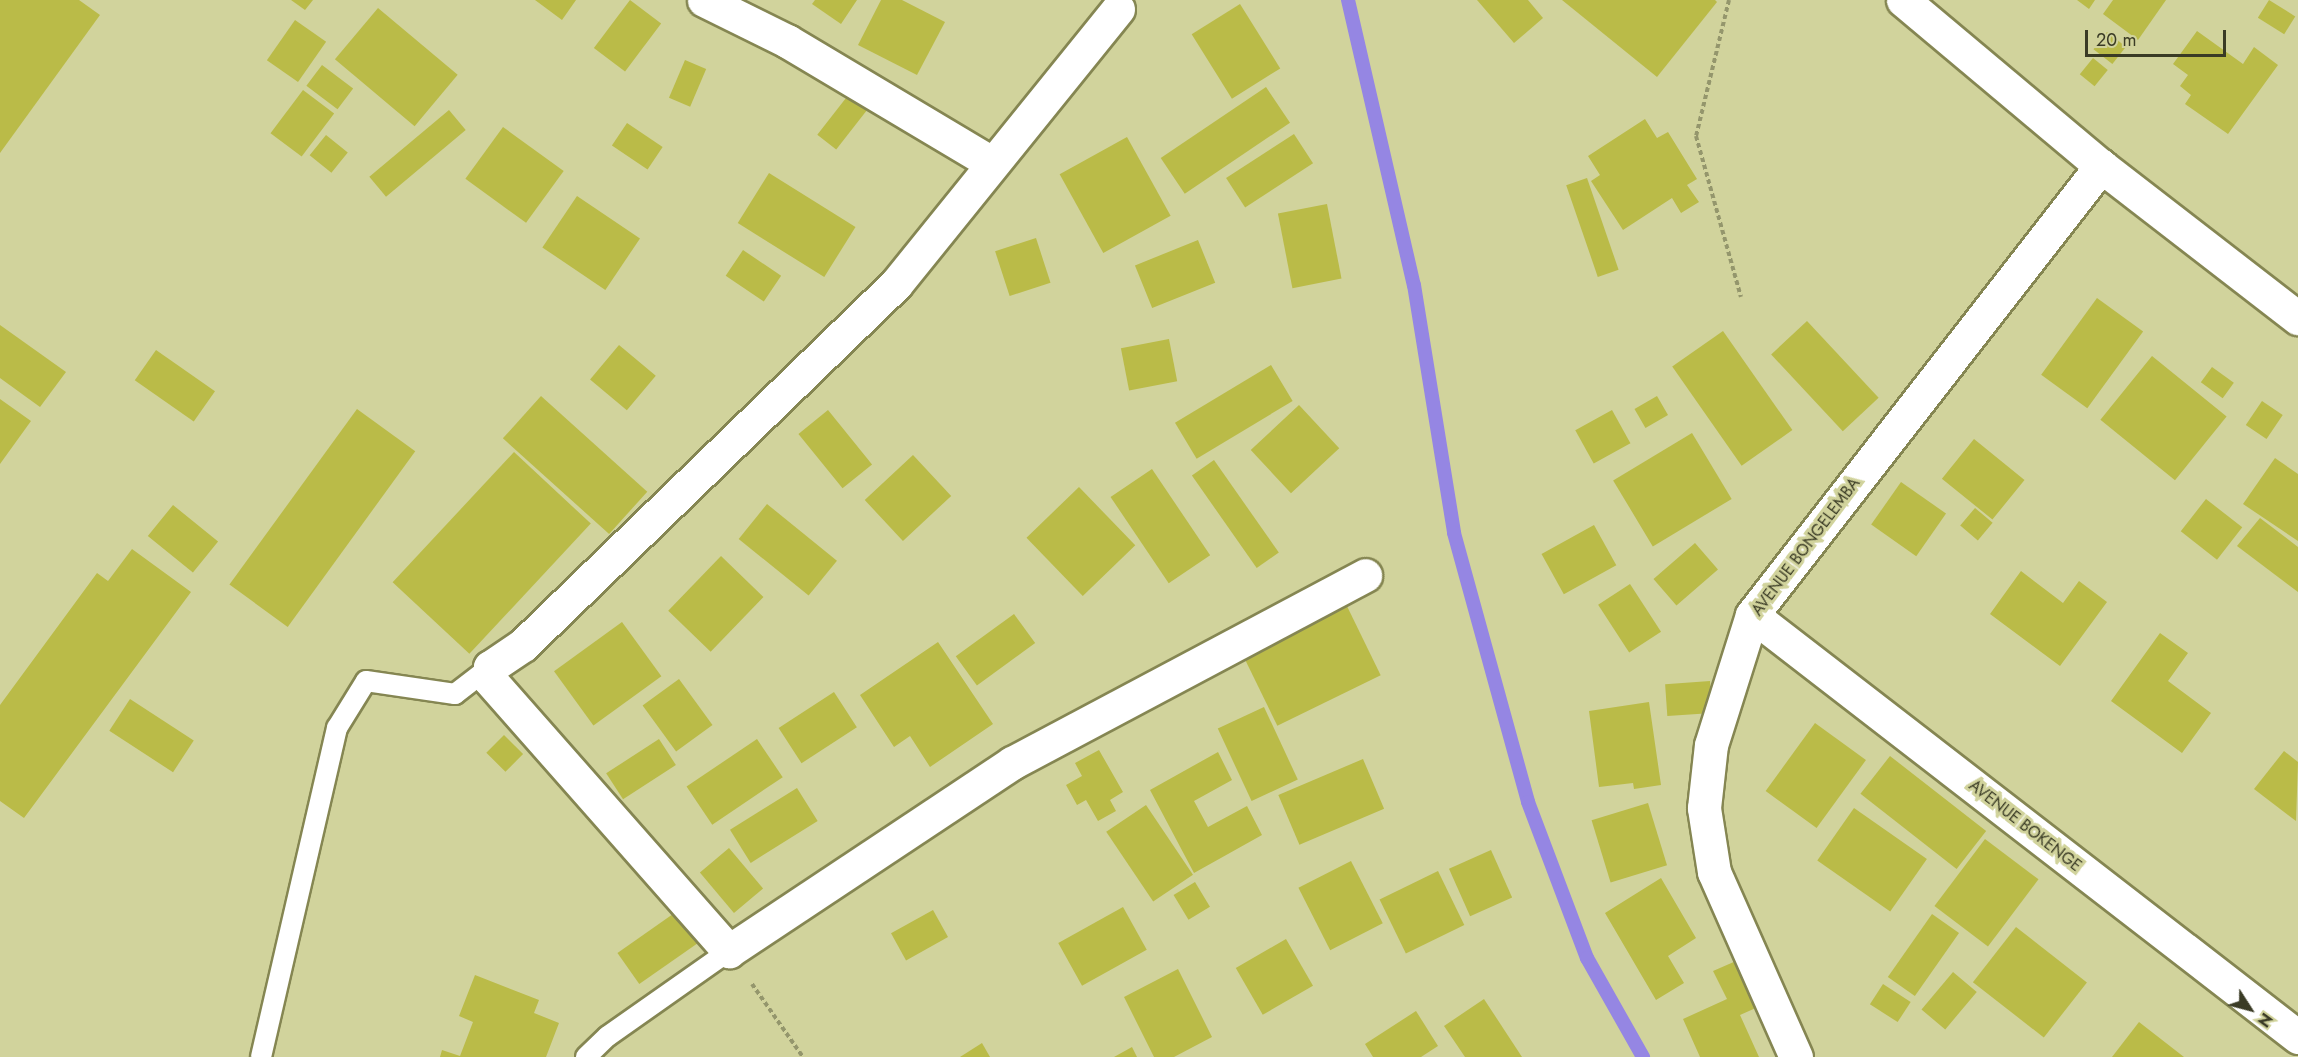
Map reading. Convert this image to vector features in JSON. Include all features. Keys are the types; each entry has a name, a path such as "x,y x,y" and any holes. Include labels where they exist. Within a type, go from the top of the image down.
{"street":[{"path":"704,0 787,41 992,163"},
{"path":"1910,2 2100,166 2298,318"},
{"path":"1118,9 896,284 522,645 490,667 489,679 729,951 1012,763 1365,575"},
{"name":"AVENUE BONGELEMBA","path":"1796,1057 1714,872 1704,808 1711,745 1752,615 2100,166"},
{"name":"AVENUE BOKENGE","path":"1752,615 2298,1037"}],"lane":[{"path":"261,1057 337,728 366,681 455,694 490,667"},
{"path":"586,1057 608,1036 729,951"}],"path":[{"path":"1729,0 1696,136 1741,297"},
{"path":"729,951 803,1057"}],"building":[{"path":"0,0 79,0 100,15 0,153"},
{"path":"291,0 313,0 305,10"},
{"path":"535,0 576,0 562,20"},
{"path":"630,0 661,23 625,71 594,48"},
{"path":"815,0 857,0 841,24 812,4"},
{"path":"881,0 902,0 945,22 917,75 858,45"},
{"path":"1477,0 1528,0 1543,18 1514,43"},
{"path":"1562,0 1715,0 1717,2 1657,77"},
{"path":"2077,0 2095,0 2089,9"},
{"path":"2113,0 2166,0 2138,40 2103,14"},
{"path":"2269,0 2295,16 2284,34 2258,18"},
{"path":"1240,4 1280,68 1232,99 1192,34"},
{"path":"378,8 458,75 415,126 335,59"},
{"path":"295,20 326,42 298,82 267,60"},
{"path":"2197,31 2243,64 2254,47 2278,65 2228,134 2185,104 2191,95 2180,86 2188,75 2173,64"},
{"path":"2107,32 2126,47 2112,64 2093,49"},
{"path":"2093,58 2108,70 2095,86 2080,74"},
{"path":"685,60 706,69 690,107 669,98"},
{"path":"322,65 353,88 337,109 306,86"},
{"path":"1266,87 1290,123 1185,194 1161,158"},
{"path":"853,89 872,104 836,149 817,135"},
{"path":"303,90 334,113 302,157 271,133"},
{"path":"449,110 466,130 386,197 369,177"},
{"path":"1645,119 1657,138 1668,132 1697,179 1687,185 1699,202 1681,213 1672,198 1623,230 1591,181 1600,175 1588,156"},
{"path":"627,123 663,147 648,169 612,145"},
{"path":"503,127 564,171 526,223 465,179"},
{"path":"1294,134 1313,163 1245,207 1226,178"},
{"path":"326,135 348,153 331,173 310,155"},
{"path":"1127,137 1171,216 1103,253 1060,174"},
{"path":"769,173 856,227 824,277 738,223"},
{"path":"1587,178 1619,270 1598,277 1566,185"},
{"path":"577,196 640,238 605,290 542,247"},
{"path":"1327,204 1342,279 1292,288 1278,214"},
{"path":"1036,238 1051,283 1010,296 995,251"},
{"path":"1198,240 1215,283 1152,308 1135,265"},
{"path":"743,250 781,276 764,301 726,276"},
{"path":"2097,298 2143,332 2087,408 2041,375"},
{"path":"1807,321 1879,398 1843,431 1771,354"},
{"path":"0,325 66,372 40,407 0,378"},
{"path":"1723,331 1792,430 1742,466 1672,367"},
{"path":"1169,339 1177,381 1129,391 1121,348"},
{"path":"619,345 656,376 627,410 590,379"},
{"path":"156,350 215,391 194,422 135,380"},
{"path":"2152,356 2227,416 2175,480 2100,420"},
{"path":"1271,365 1293,401 1197,459 1175,423"},
{"path":"2212,367 2234,383 2223,398 2201,382"},
{"path":"541,396 647,492 609,534 503,438"},
{"path":"1657,396 1668,415 1645,428 1634,409"},
{"path":"0,399 31,421 0,464"},
{"path":"2262,401 2283,415 2267,439 2246,425"},
{"path":"1299,405 1339,448 1291,493 1251,450"},
{"path":"357,409 415,451 288,627 229,585"},
{"path":"828,410 872,464 843,488 798,434"},
{"path":"1612,410 1630,443 1594,464 1575,430"},
{"path":"1692,433 1732,499 1653,546 1613,480"},
{"path":"1974,439 2025,480 1992,520 1942,479"},
{"path":"514,452 591,524 469,654 393,582"},
{"path":"913,455 951,496 903,541 865,500"},
{"path":"2275,458 2298,474 2298,541 2243,504"},
{"path":"1214,460 1279,553 1257,568 1192,475"},
{"path":"1152,469 1210,555 1169,583 1111,497"},
{"path":"1901,482 1946,514 1916,556 1871,525"},
{"path":"1079,487 1135,545 1083,596 1026,538"},
{"path":"2206,499 2242,527 2217,560 2181,531"},
{"path":"767,504 837,561 809,596 739,539"},
{"path":"173,505 218,542 193,573 148,536"},
{"path":"1975,508 1993,523 1978,540 1960,526"},
{"path":"2260,518 2298,547 2298,592 2237,546"},
{"path":"1594,525 1616,565 1564,594 1542,554"},
{"path":"1695,543 1718,569 1676,605 1653,579"},
{"path":"132,549 191,592 24,818 0,801 0,705 97,573 108,581"},
{"path":"721,556 763,597 711,652 668,611"},
{"path":"2021,571 2063,603 2079,581 2107,602 2060,666 1990,614"},
{"path":"1630,584 1661,632 1629,653 1598,605"},
{"path":"1343,598 1381,675 1277,726 1240,648"},
{"path":"1014,614 1035,643 977,685 956,656"},
{"path":"622,622 661,676 593,726 554,671"},
{"path":"2160,633 2188,653 2168,681 2211,713 2182,753 2111,701"},
{"path":"938,642 993,724 930,767 910,736 894,747 860,695"},
{"path":"679,679 713,725 676,752 643,705"},
{"path":"1710,681 1712,713 1667,716 1665,684"},
{"path":"834,692 857,727 802,763 779,728"},
{"path":"130,699 194,740 173,772 109,731"},
{"path":"1649,702 1661,785 1634,789 1633,783 1599,787 1589,711"},
{"path":"1264,707 1298,780 1252,801 1218,729"},
{"path":"1815,723 1866,760 1817,828 1766,791"},
{"path":"504,735 523,754 505,772 486,753"},
{"path":"659,739 676,765 623,799 606,773"},
{"path":"757,739 783,777 712,825 687,787"},
{"path":"1099,750 1123,792 1110,800 1116,811 1098,821 1086,800 1077,805 1066,785 1082,776 1075,763"},
{"path":"2284,751 2298,762 2296,821 2254,789"},
{"path":"1218,752 1232,780 1194,801 1208,827 1247,806 1262,835 1194,873 1150,790"},
{"path":"1890,756 1986,831 1957,869 1860,794"},
{"path":"1363,759 1384,809 1299,845 1278,795"},
{"path":"797,788 818,821 751,863 730,830"},
{"path":"1648,803 1667,865 1611,882 1592,820"},
{"path":"1146,805 1193,875 1153,901 1106,832"},
{"path":"1854,808 1927,859 1890,911 1817,860"},
{"path":"1985,839 2039,879 1988,946 1934,906"},
{"path":"729,848 763,889 734,913 700,872"},
{"path":"1491,850 1512,898 1470,916 1449,869"},
{"path":"1351,861 1383,923 1330,950 1298,888"},
{"path":"1438,871 1464,925 1406,953 1380,899"},
{"path":"1661,878 1696,938 1668,956 1684,983 1656,1000 1605,913"},
{"path":"1195,882 1210,907 1189,920 1174,895"},
{"path":"683,907 705,938 639,984 617,953"},
{"path":"1123,907 1147,950 1082,986 1058,943"},
{"path":"933,910 948,937 906,960 891,933"},
{"path":"1932,914 1959,933 1915,996 1888,977"},
{"path":"2016,927 2087,982 2044,1038 1973,982"},
{"path":"1286,939 1313,986 1263,1015 1236,968"},
{"path":"1736,961 1758,1007 1740,1015 1759,1057 1700,1057 1683,1019 1727,999 1713,971"},
{"path":"1178,969 1212,1037 1174,1057 1154,1057 1124,997"},
{"path":"1953,972 1977,992 1945,1029 1922,1010"},
{"path":"475,975 539,1000 534,1013 559,1023 546,1057 440,1057 442,1050 460,1056 473,1022 459,1016"},
{"path":"1883,984 1911,1002 1898,1022 1870,1004"},
{"path":"1484,999 1522,1057 1465,1057 1444,1026"},
{"path":"1416,1011 1438,1046 1421,1057 1373,1057 1365,1044"},
{"path":"2139,1022 2184,1057 2112,1057"},
{"path":"982,1043 990,1057 960,1057"},
{"path":"1132,1047 1137,1057 1114,1057"}],"waterway":[{"path":"1348,0 1414,285 1454,533 1528,802 1587,958 1643,1057"}]}
